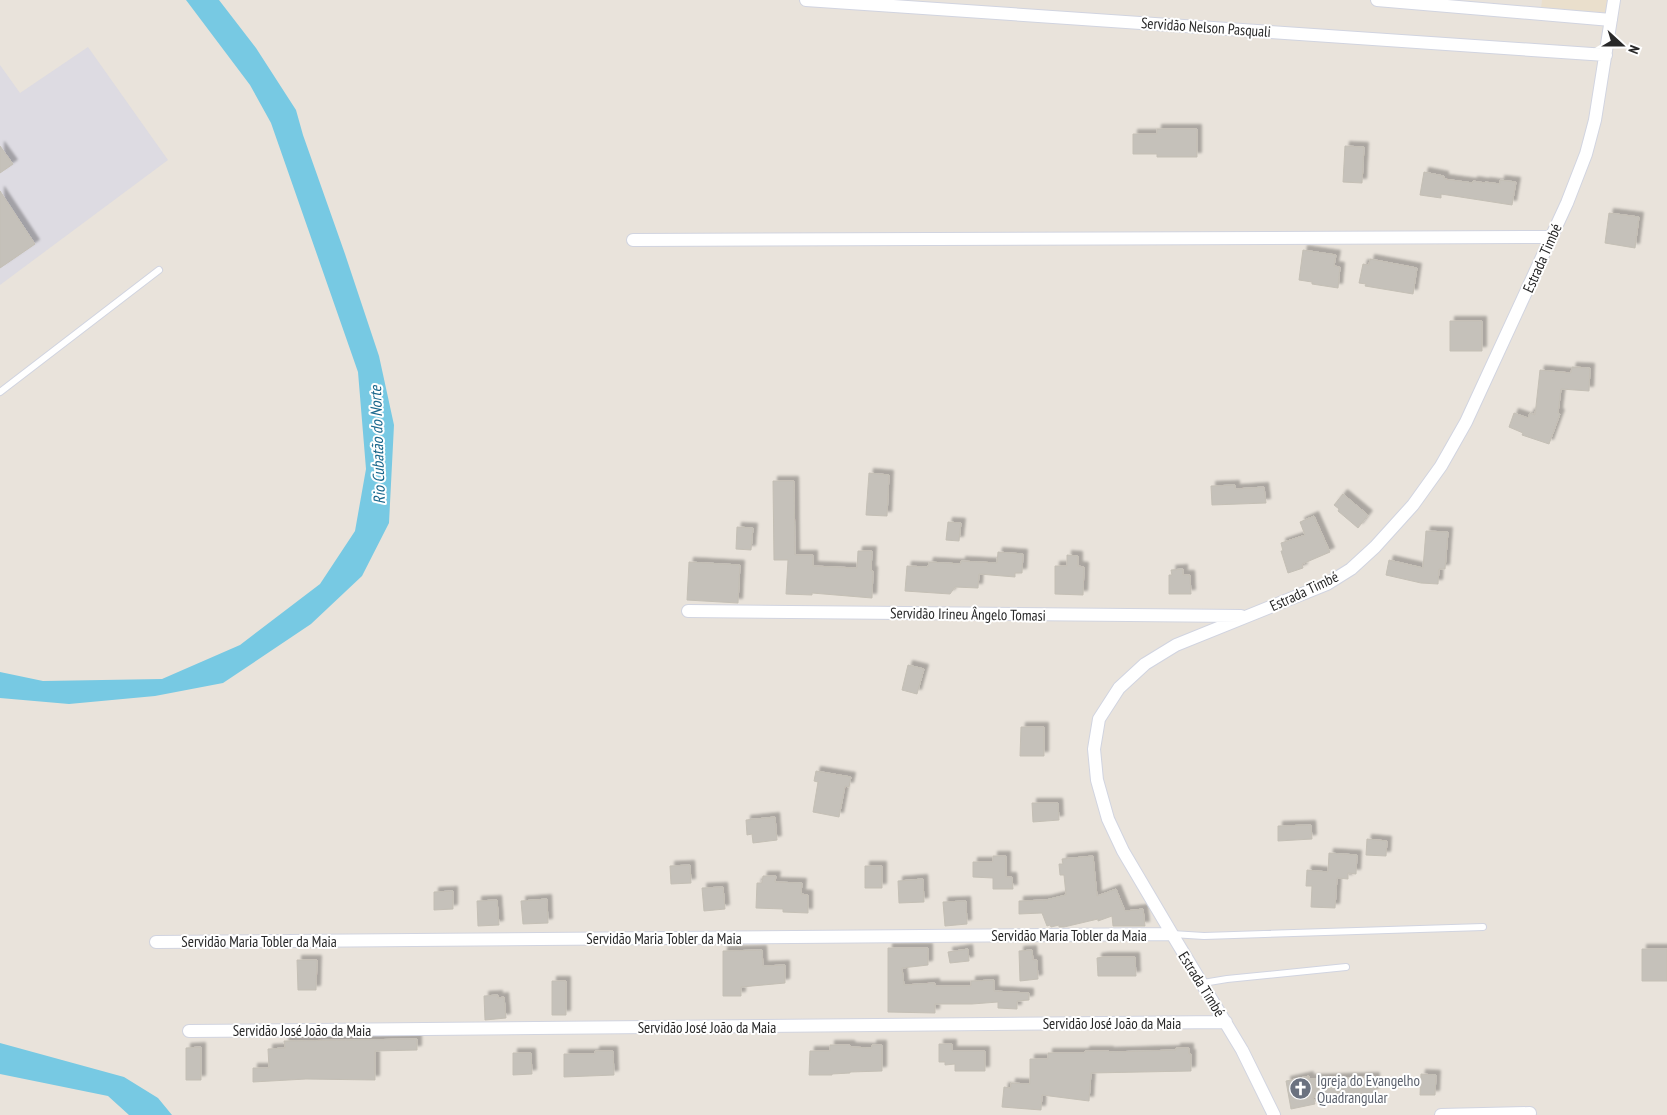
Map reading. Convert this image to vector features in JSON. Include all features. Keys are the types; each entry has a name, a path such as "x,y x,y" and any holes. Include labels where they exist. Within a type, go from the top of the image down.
{"street":[{"name":"Servidão Nelson Pasquali","path":"806,0 1606,55"},
{"path":"1377,0 1611,20"},
{"name":"Estrada Timbé","path":"1274,1115 1242,1050 1123,850 1108,819 1097,780 1094,749 1099,719 1119,688 1145,664 1176,645 1327,584 1350,569 1375,547 1413,506 1441,466 1466,422 1551,237 1586,154 1595,120 1614,0"},
{"path":"633,240 1551,237"},
{"name":"Servidão Irineu Ângelo Tomasi","path":"688,611 1248,616"},
{"name":"Servidão Maria Tobler da Maia","path":"156,942 1172,934"},
{"name":"Servidão José João da Maia","path":"188,1031 1226,1022"},
{"path":"1441,1115 1530,1113"}],"lane":[{"path":"0,392 159,270"},
{"path":"1172,934 1204,936 1482,927"},
{"path":"1202,983 1346,967"}],"shaded area":[{"path":"1542,0 1607,0 1605,16 1541,8"},
{"path":"88,47 168,160 0,285 0,65 20,93"}],"water":[{"name":"Rio Cubatão do Norte","path":"186,0 219,0 256,48 296,110 379,356 394,425 389,523 362,576 311,624 223,683 155,696 69,704 0,698 0,672 43,681 162,679 240,645 320,584 355,531 366,469 358,372 271,123 250,85"},
{"path":"0,1043 124,1077 158,1098 172,1115 129,1115 108,1096 0,1074"}],"building":[{"path":"1157,129 1197,129 1197,157 1157,157 1157,154 1133,154 1133,134 1157,134"},
{"path":"0,146 13,164 0,173"},
{"path":"1345,146 1364,147 1362,183 1343,182"},
{"path":"1424,172 1444,176 1444,179 1473,183 1473,181 1500,184 1500,180 1516,182 1512,205 1441,194 1441,198 1420,195"},
{"path":"0,191 35,244 0,268"},
{"path":"1609,213 1639,217 1635,248 1605,243"},
{"path":"1303,250 1336,255 1334,266 1340,267 1338,288 1299,280"},
{"path":"1370,259 1417,268 1413,294 1365,286 1366,284 1359,283 1363,264 1369,265"},
{"path":"1450,321 1482,321 1482,351 1450,351"},
{"path":"1572,367 1590,368 1589,391 1561,389 1558,413 1560,414 1549,444 1522,435 1523,433 1509,427 1514,413 1528,418 1530,413 1535,415 1540,370 1571,373"},
{"path":"869,473 889,475 887,516 866,515"},
{"path":"773,481 794,481 795,555 813,555 813,566 857,568 858,551 872,551 872,598 812,593 812,595 786,594 788,560 774,560"},
{"path":"1235,485 1235,489 1264,487 1266,503 1212,505 1211,486"},
{"path":"1343,494 1368,515 1358,528 1338,511 1339,509 1334,505"},
{"path":"1314,516 1330,552 1302,564 1303,568 1288,573 1281,551 1283,551 1281,543 1305,535 1300,522"},
{"path":"948,522 961,523 959,541 946,540"},
{"path":"737,527 753,528 751,550 736,549"},
{"path":"1426,531 1448,532 1445,569 1439,569 1438,584 1421,583 1386,575 1389,560 1423,568"},
{"path":"998,552 1023,554 1022,573 1015,573 1015,577 979,574 978,588 955,587 950,594 905,591 907,566 928,567 929,562 961,564 961,561 997,563"},
{"path":"1067,555 1078,556 1078,566 1084,567 1083,595 1055,594 1055,566 1067,566"},
{"path":"689,562 740,565 738,603 687,600"},
{"path":"1183,569 1183,575 1190,575 1191,594 1169,594 1169,575 1172,575 1171,570"},
{"path":"908,665 924,669 917,694 902,690"},
{"path":"1021,727 1044,727 1044,756 1020,756"},
{"path":"816,771 851,777 849,787 845,786 839,817 813,812 818,782 814,781"},
{"path":"1032,803 1058,803 1059,820 1033,822"},
{"path":"775,817 777,840 753,843 752,834 747,835 746,820"},
{"path":"1311,825 1312,839 1278,841 1278,826"},
{"path":"1367,839 1387,841 1386,856 1366,855"},
{"path":"1329,853 1357,855 1356,874 1348,873 1348,879 1337,878 1335,908 1311,907 1312,886 1306,886 1307,870 1328,872"},
{"path":"993,856 1006,856 1006,877 1012,877 1013,889 993,889 993,878 973,877 973,862 993,862"},
{"path":"1093,856 1097,896 1116,889 1125,911 1143,909 1145,926 1113,926 1112,916 1098,921 1098,919 1064,927 1059,927 1059,925 1051,927 1050,925 1047,926 1042,913 1019,914 1019,901 1046,900 1066,895 1064,875 1060,875 1059,864 1063,864 1062,859"},
{"path":"690,865 691,883 671,884 670,866"},
{"path":"865,866 882,866 882,888 865,888"},
{"path":"763,876 776,876 775,882 802,883 801,894 808,895 808,913 783,912 783,909 756,908 757,883 762,883"},
{"path":"923,879 924,902 899,903 898,881"},
{"path":"723,887 725,909 704,911 702,888"},
{"path":"453,891 453,909 434,910 434,892"},
{"path":"547,899 548,923 523,924 521,901"},
{"path":"497,900 499,925 478,926 477,901"},
{"path":"966,901 967,924 945,926 943,902"},
{"path":"888,948 928,948 928,965 902,968 904,985 935,983 935,986 971,986 971,981 994,980 994,991 1029,993 1029,1000 1017,1001 1017,1009 998,1008 998,1002 935,1004 935,1013 888,1012"},
{"path":"968,949 969,961 950,963 948,952"},
{"path":"1642,949 1667,949 1667,981 1642,981"},
{"path":"762,950 763,966 785,965 785,983 741,987 741,996 723,996 723,951"},
{"path":"1032,950 1033,960 1037,960 1038,979 1020,981 1019,951"},
{"path":"1135,957 1136,976 1098,976 1097,958"},
{"path":"297,960 317,960 316,990 298,990"},
{"path":"552,981 566,981 566,1015 552,1015"},
{"path":"498,995 498,998 504,997 506,1018 485,1020 484,996"},
{"path":"417,1039 417,1050 375,1051 375,1080 306,1079 253,1082 253,1068 269,1068 268,1049 285,1048 284,1041"},
{"path":"939,1044 952,1044 952,1051 985,1051 985,1071 955,1071 955,1064 945,1065 945,1062 939,1062"},
{"path":"830,1045 872,1048 872,1045 882,1045 882,1071 809,1075 810,1051 830,1051"},
{"path":"201,1047 201,1080 186,1080 186,1048"},
{"path":"1176,1048 1189,1048 1191,1071 1091,1073 1089,1101 1042,1095 1041,1110 1002,1107 1004,1087 1011,1088 1011,1083 1030,1084 1030,1059 1048,1059 1048,1053 1176,1050"},
{"path":"595,1051 613,1051 614,1075 564,1077 564,1054 595,1054"},
{"path":"513,1053 531,1053 532,1074 513,1075"},
{"path":"1421,1074 1436,1075 1435,1095 1420,1095"},
{"path":"1309,1076 1309,1079 1375,1077 1375,1091 1374,1093 1343,1094 1343,1096 1313,1097 1315,1104 1291,1109 1286,1081"}],"place":[{"name":"Igreja do Evangelho Quadrangular","path":"1301,1089"}]}
